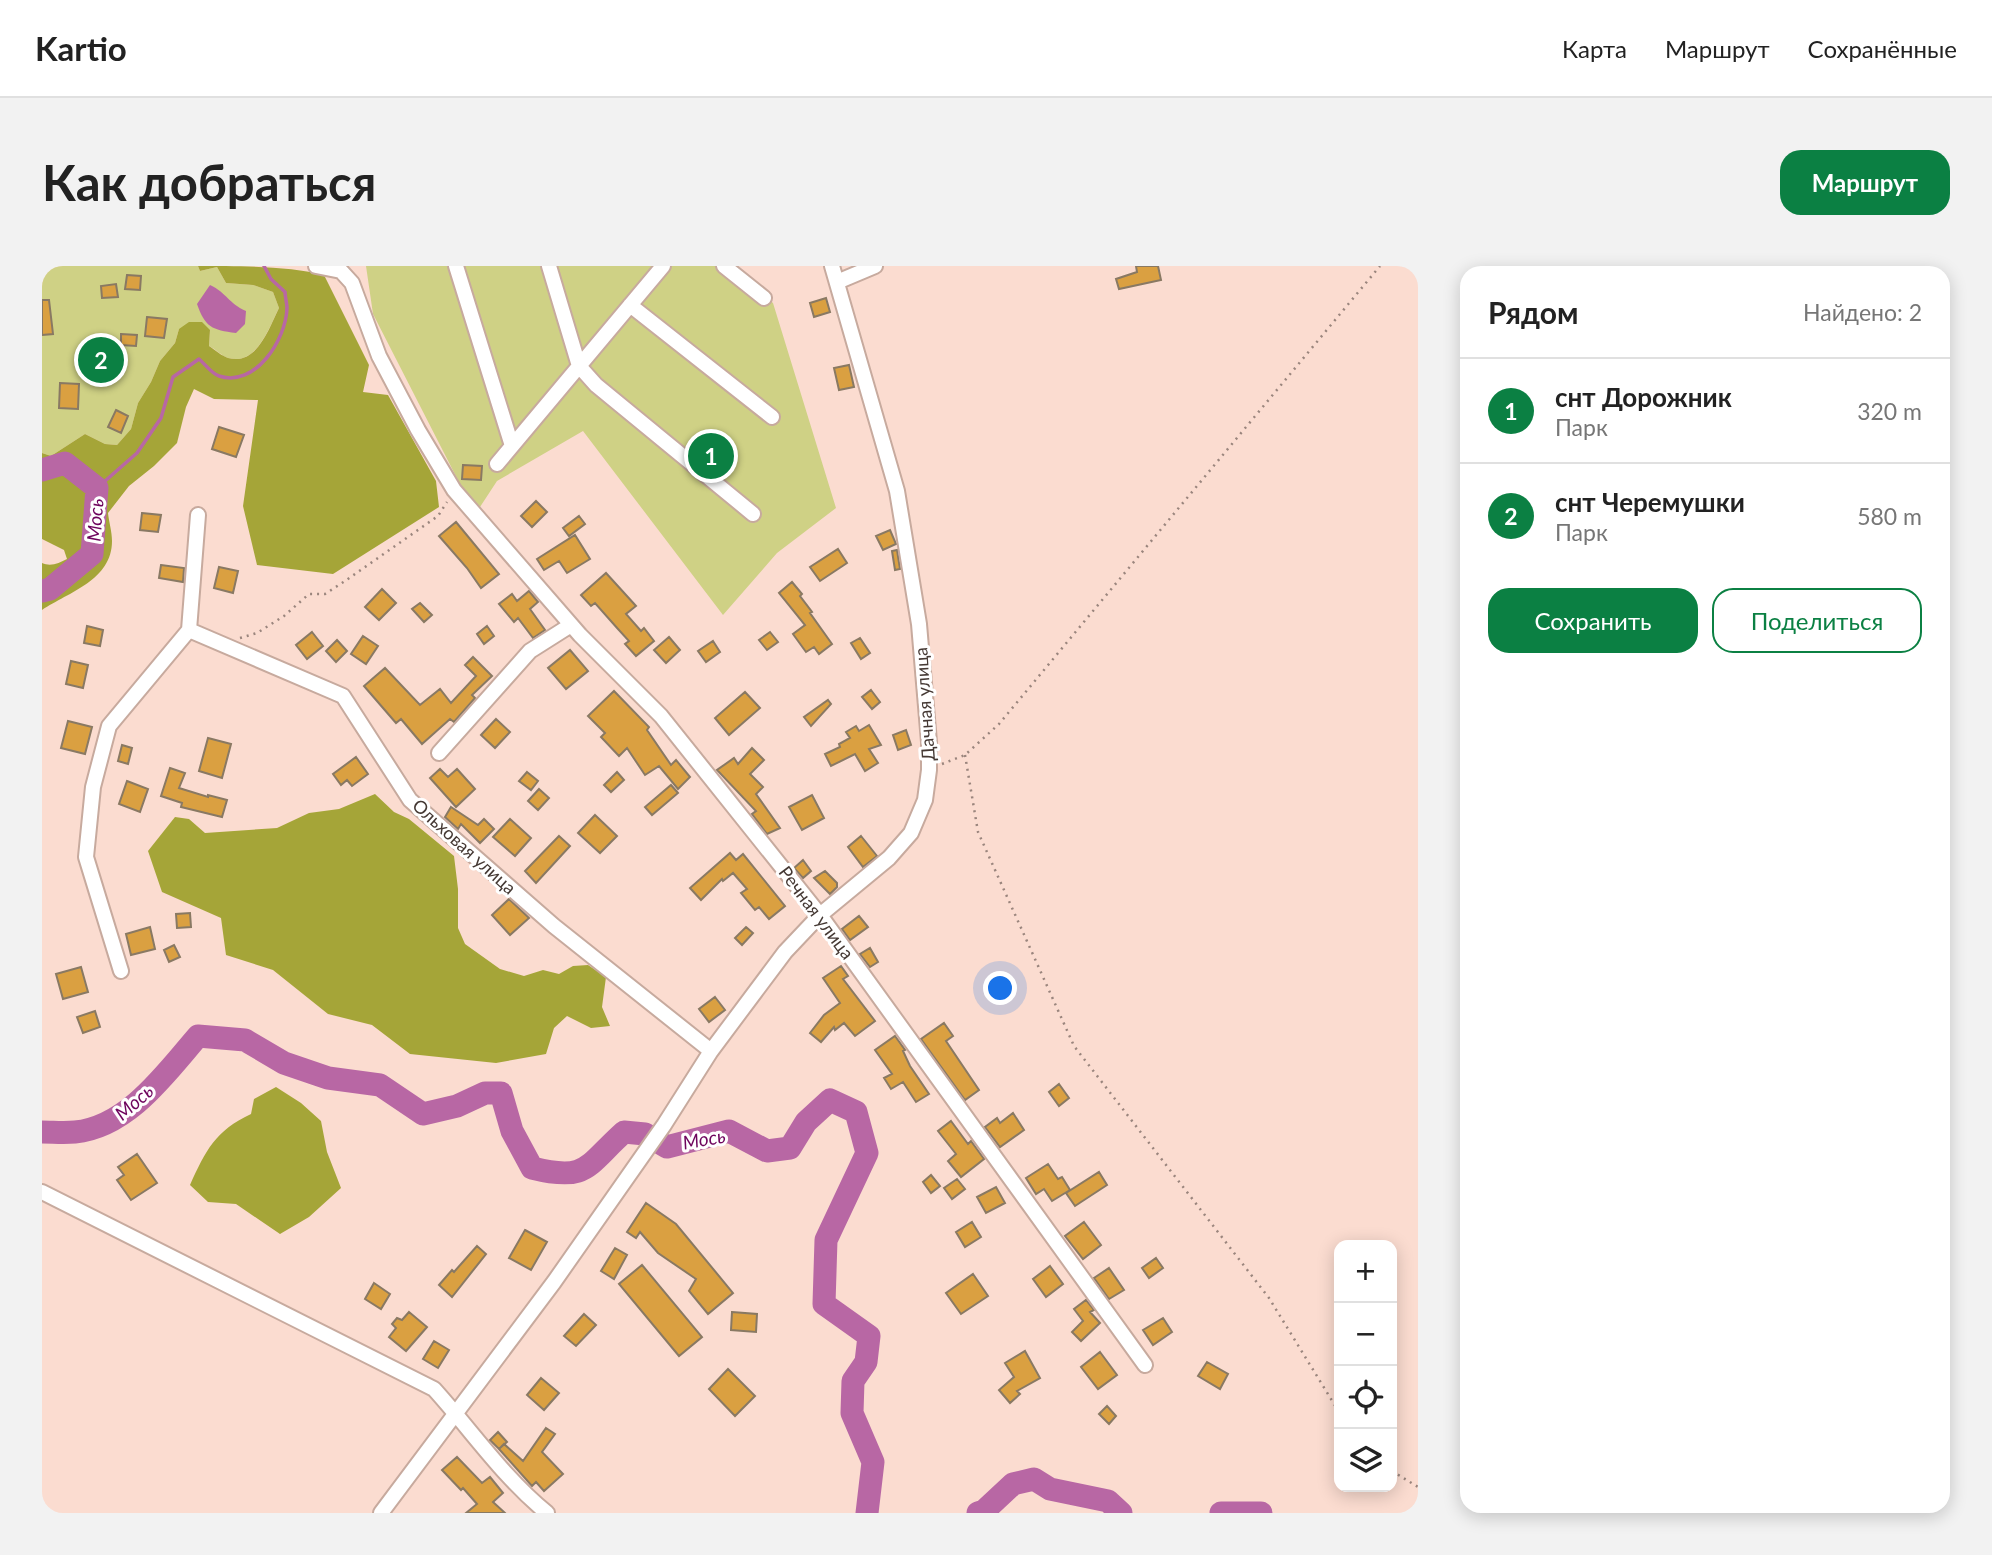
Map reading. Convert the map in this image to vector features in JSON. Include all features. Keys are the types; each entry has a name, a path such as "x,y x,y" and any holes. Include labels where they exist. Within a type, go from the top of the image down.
{"street":[{"name":"Речная улица","path":"316,266 341,271 352,283 379,356 418,430 454,490 571,625 661,716 820,915 1145,1365"},
{"path":"457,266 512,446"},
{"path":"549,266 579,366 596,385 753,514"},
{"path":"642,266 649,282"},
{"path":"497,464 663,266"},
{"path":"724,266 764,298"},
{"name":"Дачная улица","path":"381,1513 554,1282 664,1125 711,1051 785,952 820,915 889,858 911,833 925,800 929,742 919,624 897,491 832,266"},
{"path":"836,282 875,266"},
{"path":"630,305 772,417"},
{"path":"121,971 86,858 93,787 109,726 189,630 198,515"},
{"path":"439,752 530,651 571,625"},
{"name":"Ольховая улица","path":"189,630 343,696 410,800 554,926 711,1051"},
{"path":"42,1192 434,1389 520,1491 547,1513"}],"path":[{"path":"929,770 965,755 999,724 1381,266"},
{"path":"217,642 257,633 284,616 310,594 325,594 438,516 454,490"},
{"path":"965,755 978,831 1074,1045 1269,1298 1334,1404"},
{"path":"1397,1474 1418,1487"}],"green space":[{"path":"42,266 198,266 200,271 217,267 226,283 253,285 273,292 279,308 261,343 247,356 238,359 228,358 209,346 210,330 179,329 175,343 160,361 138,403 131,429 117,445 105,444 85,434 51,456 42,453"},
{"path":"366,266 731,266 773,303 836,508 777,553 723,615 583,431 497,481 480,507 464,492 373,314"}],"shaded area":[{"path":"198,266 279,268 324,275 369,365 363,392 388,395 436,481 439,507 333,574 257,565 243,506 258,400 214,399 194,389 186,407 177,443 129,486 108,513 112,541 105,566 76,591 42,610 42,563 52,565 67,559 64,550 42,539 42,453 51,456 85,434 105,444 117,445 131,429 138,403 160,361 175,343 179,329 189,322 202,322 210,330 209,346 228,358 238,359 247,356 261,344 279,308 273,292 253,285 226,283 217,267 200,271"},
{"path":"210,285 246,311 245,324 236,333 215,329 203,318 197,304"},
{"path":"375,794 394,812 409,819 454,856 458,889 458,928 465,944 500,969 524,976 543,970 559,974 573,966 588,965 606,977 602,1007 610,1026 591,1028 567,1016 554,1028 546,1054 496,1063 410,1054 372,1025 328,1014 273,970 226,955 221,918 162,892 148,851 175,817 189,819 205,833 277,828 309,813 339,809"},
{"path":"276,1087 301,1103 321,1121 327,1152 341,1188 309,1217 280,1234 236,1204 208,1202 190,1185 201,1162 220,1135 251,1114 254,1099"}],"building":[{"path":"1136,266 1158,266 1161,280 1119,289 1116,279 1137,272"},
{"path":"127,275 141,276 140,290 125,289"},
{"path":"116,284 118,297 102,298 101,286"},
{"path":"826,298 830,312 814,317 810,303"},
{"path":"42,300 49,300 53,334 42,335"},
{"path":"147,317 167,319 164,338 145,336"},
{"path":"121,334 137,335 136,346 121,345"},
{"path":"849,365 854,387 839,390 834,368"},
{"path":"60,383 79,384 78,409 59,408"},
{"path":"116,410 128,416 121,433 108,427"},
{"path":"219,427 244,435 236,457 212,449"},
{"path":"463,465 482,466 481,480 462,479"},
{"path":"536,501 547,512 532,527 521,516"},
{"path":"142,513 161,515 158,532 140,530"},
{"path":"579,516 585,524 569,536 563,528"},
{"path":"456,522 499,574 481,588 439,536"},
{"path":"890,530 896,544 883,550 876,536"},
{"path":"575,535 590,559 567,573 559,561 544,570 537,559"},
{"path":"838,549 847,563 820,581 810,567"},
{"path":"897,550 900,569 895,570 892,551"},
{"path":"161,565 184,568 183,582 159,578"},
{"path":"219,567 238,571 233,593 214,588"},
{"path":"606,573 636,606 626,614 641,631 644,628 654,641 636,656 625,644 629,641 595,603 591,606 581,595"},
{"path":"792,582 832,644 819,654 814,647 806,652 793,634 805,625 779,593"},
{"path":"382,589 396,603 379,620 365,607"},
{"path":"529,591 538,602 530,609 545,630 533,638 518,618 514,622 499,604 512,594 517,601"},
{"path":"420,603 432,615 424,622 412,609"},
{"path":"87,626 103,630 100,646 84,643"},
{"path":"487,626 494,636 484,644 477,634"},
{"path":"312,632 323,646 307,659 296,645"},
{"path":"770,632 778,642 767,650 759,640"},
{"path":"363,636 378,646 366,664 351,654"},
{"path":"669,637 680,650 666,663 654,650"},
{"path":"860,638 870,653 861,659 851,643"},
{"path":"337,640 347,651 336,662 326,651"},
{"path":"713,641 720,652 706,662 698,651"},
{"path":"570,650 588,671 566,689 548,668"},
{"path":"473,657 492,676 472,695 475,698 454,722 450,719 422,744 401,719 396,723 364,686 385,668 420,705 440,689 451,703 476,676 465,665"},
{"path":"71,661 88,665 83,688 66,684"},
{"path":"871,690 880,702 872,709 862,697"},
{"path":"614,691 649,727 647,730 671,765 676,760 690,777 678,789 659,766 645,775 627,748 619,756 601,737 605,733 588,716"},
{"path":"745,692 760,708 729,735 715,718"},
{"path":"828,700 831,704 811,726 804,717"},
{"path":"496,719 510,732 495,748 481,735"},
{"path":"68,721 92,727 85,754 61,748"},
{"path":"869,725 881,745 869,749 878,763 865,771 855,754 831,766 825,754 840,747 839,744 850,738 846,732 856,726 859,731"},
{"path":"906,730 911,745 898,750 893,735"},
{"path":"208,738 231,744 222,778 199,771"},
{"path":"122,745 132,748 128,764 118,761"},
{"path":"752,748 764,760 750,774 763,787 756,794 780,828 767,834 752,814 756,811 717,770 734,758 738,764"},
{"path":"356,757 368,774 352,786 347,780 341,785 333,774"},
{"path":"170,768 185,773 179,788 227,800 222,817 181,807 182,803 161,796"},
{"path":"440,769 448,777 457,769 475,789 456,807 430,778"},
{"path":"527,772 538,781 531,790 519,781"},
{"path":"617,772 624,780 611,792 604,785"},
{"path":"127,781 148,789 140,812 119,804"},
{"path":"671,785 678,793 652,815 645,807"},
{"path":"539,789 549,798 538,810 528,801"},
{"path":"812,795 824,818 802,830 789,807"},
{"path":"451,807 478,825 484,819 494,829 480,843 461,824 458,829 445,817"},
{"path":"595,815 617,836 600,853 578,833"},
{"path":"510,819 531,838 515,856 493,837"},
{"path":"559,836 570,846 536,883 525,871"},
{"path":"861,836 877,856 863,867 848,847"},
{"path":"730,853 736,860 743,854 785,906 769,919 759,907 755,910 741,893 747,889 733,873 723,881 722,879 701,900 690,888"},
{"path":"803,860 811,871 803,878 794,868"},
{"path":"825,871 837,883 837,887 830,894 814,878"},
{"path":"509,899 529,918 510,935 492,915"},
{"path":"190,913 191,927 177,928 176,914"},
{"path":"859,916 868,927 850,940 842,929"},
{"path":"150,927 155,949 131,955 126,934"},
{"path":"746,927 753,933 742,945 735,938"},
{"path":"174,945 180,957 169,962 164,950"},
{"path":"870,948 878,962 870,967 860,954"},
{"path":"841,966 848,976 843,979 875,1021 855,1036 844,1023 835,1030 834,1027 821,1042 810,1033 824,1015 840,1003 823,978"},
{"path":"81,967 88,992 63,999 56,974"},
{"path":"715,997 725,1010 709,1022 699,1009"},
{"path":"95,1011 100,1027 83,1033 77,1017"},
{"path":"944,1023 953,1036 946,1041 979,1090 965,1100 921,1039"},
{"path":"895,1036 905,1050 903,1051 910,1066 929,1094 916,1102 903,1082 891,1089 884,1078 892,1074 875,1050"},
{"path":"1059,1084 1069,1098 1059,1106 1049,1092"},
{"path":"1013,1113 1024,1130 1000,1147 985,1127 997,1118 1000,1123"},
{"path":"951,1121 968,1144 971,1141 984,1159 961,1177 948,1161 956,1154 938,1131"},
{"path":"137,1154 157,1183 131,1200 117,1180 124,1175 118,1167"},
{"path":"1048,1164 1058,1179 1062,1177 1070,1190 1052,1201 1044,1189 1036,1194 1026,1178"},
{"path":"1099,1172 1107,1185 1075,1206 1066,1193"},
{"path":"931,1175 940,1186 931,1193 923,1182"},
{"path":"957,1179 965,1189 952,1199 944,1188"},
{"path":"996,1187 1005,1203 986,1213 977,1197"},
{"path":"646,1203 676,1224 733,1293 708,1314 689,1291 696,1279 658,1253 640,1232 636,1238 627,1232"},
{"path":"972,1222 981,1237 965,1247 956,1232"},
{"path":"1084,1222 1101,1245 1083,1259 1065,1236"},
{"path":"525,1230 547,1242 531,1270 509,1258"},
{"path":"477,1246 486,1254 452,1297 439,1285"},
{"path":"615,1248 627,1255 614,1279 601,1271"},
{"path":"1156,1258 1163,1268 1149,1278 1142,1268"},
{"path":"642,1265 702,1337 679,1356 619,1284"},
{"path":"1050,1266 1063,1284 1046,1297 1033,1279"},
{"path":"1109,1268 1124,1290 1109,1299 1094,1278"},
{"path":"973,1274 988,1296 961,1314 946,1293"},
{"path":"374,1283 390,1294 381,1309 365,1299"},
{"path":"1086,1300 1094,1310 1090,1312 1100,1323 1081,1341 1072,1332 1083,1321 1074,1309"},
{"path":"409,1312 427,1327 406,1351 389,1337 396,1328 392,1324 397,1318 402,1320"},
{"path":"732,1312 757,1314 756,1332 731,1330"},
{"path":"584,1314 596,1325 576,1346 564,1336"},
{"path":"1163,1318 1172,1332 1153,1345 1143,1330"},
{"path":"434,1341 449,1350 438,1368 423,1359"},
{"path":"1025,1351 1040,1378 1017,1391 1020,1394 1010,1403 999,1390 1014,1377 1005,1363"},
{"path":"1100,1352 1117,1375 1098,1389 1081,1367"},
{"path":"1207,1362 1228,1374 1220,1389 1198,1376"},
{"path":"728,1369 755,1396 735,1416 709,1389"},
{"path":"541,1378 559,1393 544,1410 527,1395"},
{"path":"1107,1406 1116,1416 1109,1424 1099,1414"},
{"path":"546,1428 555,1434 542,1452 563,1474 544,1491 536,1482 532,1486 499,1449 504,1444 523,1461"},
{"path":"498,1432 507,1442 499,1449 490,1440"},
{"path":"457,1457 482,1483 490,1477 503,1493 493,1502 505,1513 466,1513 477,1504 442,1470"}],"waterway":[{"path":"97,488 137,453 161,418 173,377 199,359 216,375 232,378 245,375 256,368 275,347 285,321 285,292 271,279 264,266"},
{"name":"Мось","path":"42,470 65,463 97,488 92,554 50,589 42,591"},
{"name":"Мось","path":"42,1132 75,1132 112,1120 144,1096 198,1036 245,1040 284,1063 328,1078 380,1085 423,1114 457,1106 485,1093 501,1093 512,1131 532,1168 550,1172 576,1172 585,1168 624,1132 645,1134 667,1147 729,1131 767,1151 790,1148 806,1122 830,1100 856,1112 867,1153 826,1240 824,1304 869,1336 866,1362 853,1381 852,1413 873,1462 867,1513"},
{"name":"Мось","path":"978,1513 984,1511 1013,1484 1034,1479 1050,1489 1108,1501 1121,1513"},
{"name":"Мось","path":"1221,1513 1261,1513"}],"place":[{"name":"снт Черемушки","path":"101,360"},
{"name":"снт Дорожник","path":"711,456"}]}
